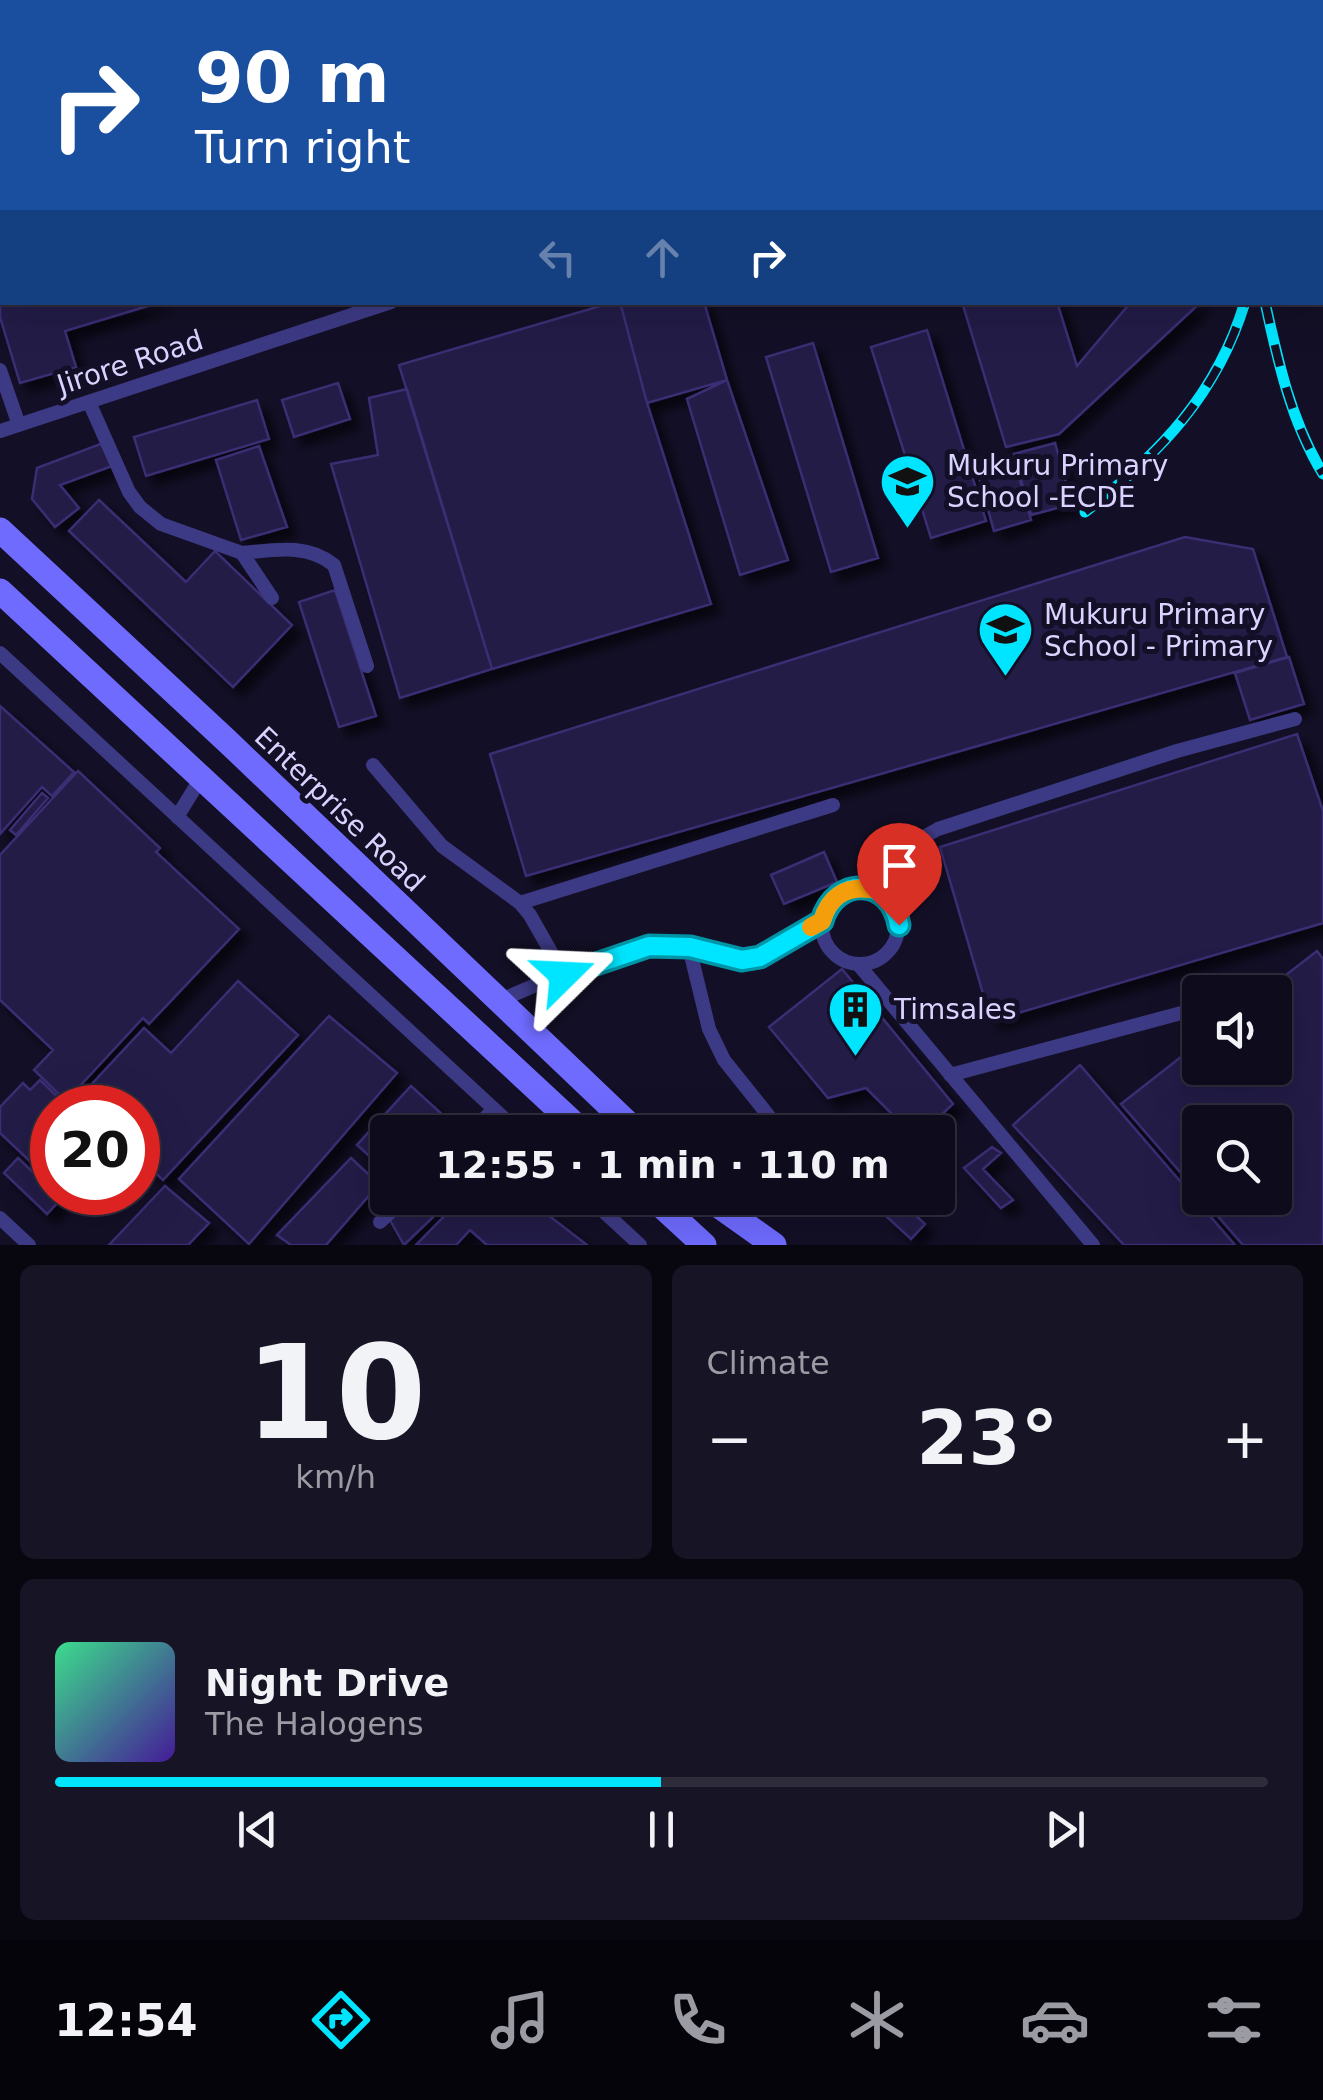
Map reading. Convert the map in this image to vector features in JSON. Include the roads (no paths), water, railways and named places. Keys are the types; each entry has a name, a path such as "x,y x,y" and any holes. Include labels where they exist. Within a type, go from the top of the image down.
{"main road":[{"name":"Enterprise Road","path":"0,530 620,1115"},
{"path":"0,591 564,1115"},
{"path":"671,1215 703,1245"},
{"path":"732,1215 774,1245"}],"lane":[{"name":"Jirore Road","path":"0,432 382,305"},
{"path":"0,370 19,425"},
{"path":"89,402 128,492 161,524 242,553 298,548 334,565 367,666"},
{"path":"242,553 272,598"},
{"path":"0,653 501,1115"},
{"path":"867,888 886,858 938,829 1176,752 1295,720"},
{"path":"373,765 442,846 520,903 564,975"},
{"path":"177,817 200,778"},
{"path":"520,903 833,805"},
{"path":"867,888 893,905 898,936 878,960 858,964 843,960 831,950 822,921 837,895 867,888"},
{"path":"497,1002 649,946 690,947 742,960 760,957 822,921"},
{"path":"690,947 709,1029 724,1060 768,1115"},
{"path":"858,964 1092,1245"},
{"path":"950,1075 1182,1013"},
{"path":"488,1115 494,1109"},
{"path":"380,1222 387,1215"},
{"path":"607,1215 640,1245"},
{"path":"0,1218 29,1245"}],"railway":[{"path":"1085,512 1161,445 1202,394 1219,366 1244,305"},
{"path":"1266,305 1294,412 1323,474"}],"place":[{"name":"Mukuru Primary School -ECDE","path":"908,530"},
{"name":"Mukuru Primary School - Primary","path":"1005,679"},
{"name":"Timsales","path":"855,1058"}]}
